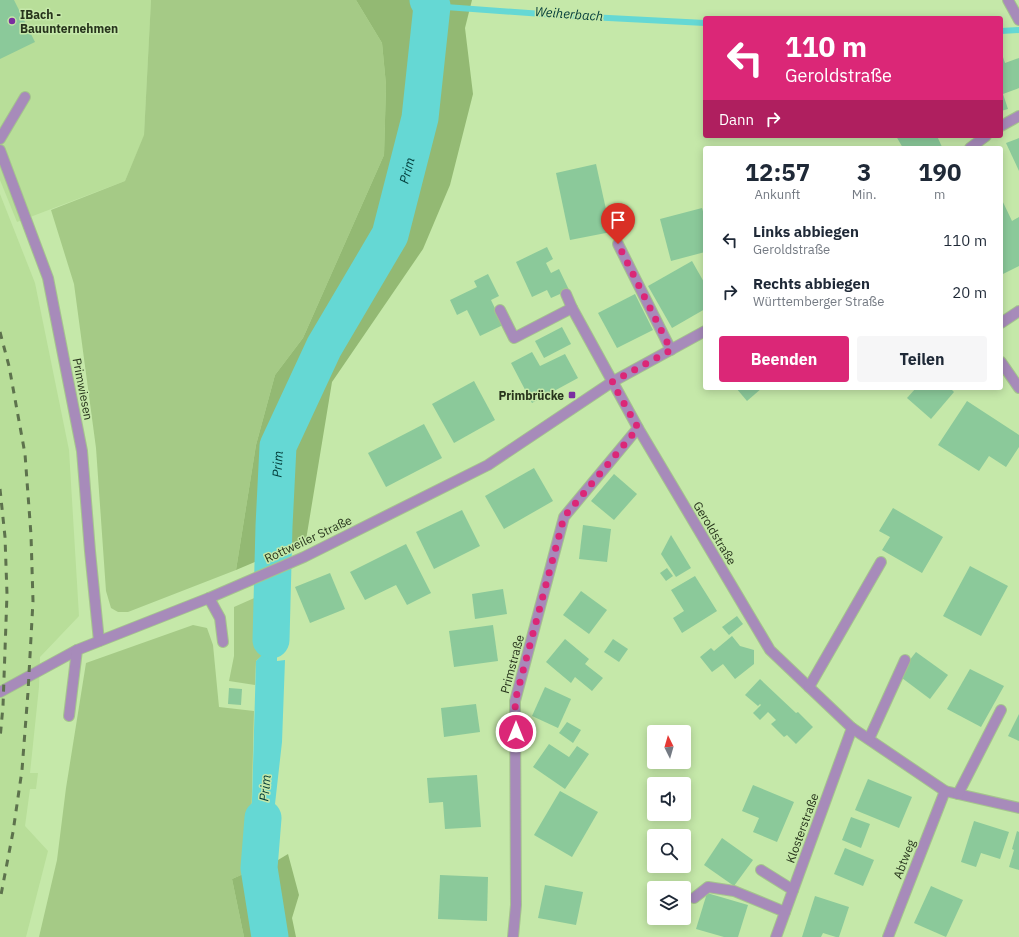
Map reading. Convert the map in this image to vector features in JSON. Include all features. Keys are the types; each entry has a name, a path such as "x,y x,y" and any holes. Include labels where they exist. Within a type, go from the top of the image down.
{"street":[{"path":"1008,0 1019,20"},
{"path":"0,139 25,97"},
{"path":"1003,125 1019,116"},
{"path":"973,146 983,138"},
{"name":"Primwiesen","path":"0,150 48,278 82,451 99,641"},
{"path":"618,244 671,350"},
{"name":"Geroldstraße","path":"566,294 572,308 638,428 770,650 852,728 945,791 1019,808"},
{"path":"500,310 514,338 572,308"},
{"path":"1003,322 1019,311"},
{"name":"Rottweiler Straße","path":"0,692 77,650 209,598 304,557 488,465 612,382 703,332"},
{"path":"1003,365 1019,388"},
{"name":"Primstraße","path":"513,937 516,906 515,701 564,517 638,428"},
{"path":"809,687 881,562"},
{"path":"209,598 220,618 224,642"},
{"path":"69,716 77,650"},
{"path":"869,739 905,660"},
{"path":"958,794 1001,710"},
{"name":"Klosterstraße","path":"776,937 852,728"},
{"name":"Abtweg","path":"888,937 945,791"},
{"path":"761,870 793,890"},
{"path":"694,898 708,887 734,891 785,912"}],"shaded area":[{"path":"0,0 151,0 144,136 125,181 17,222 0,180"},
{"path":"151,0 356,0 382,43 386,85 384,155 303,338 275,375 256,445 236,570 128,612 118,612 111,608 106,591 96,448 74,284 51,210 125,181 144,135"},
{"path":"356,0 472,0 465,28 473,94 450,185 423,249 332,382 306,540 236,570 256,445 275,375 303,338 384,155 386,85 382,43"},
{"path":"0,194 35,283 69,450 79,616 40,657 39,687 30,773 38,773 36,789 30,789 25,826 48,851 26,937 0,937"},
{"path":"263,594 260,641 264,654 256,661 255,685 229,681 234,656 234,607"},
{"path":"193,625 207,628 213,645 219,707 254,711 250,871 232,879 244,937 39,937 57,860 66,788 86,663"},
{"path":"288,854 299,895 292,918 296,937 244,937 232,879 250,871 268,866"}],"water":[{"path":"284,584 279,640 277,647 277,661 285,660 282,742 268,866 250,871 256,661 263,654 260,641 263,594"}],"building":[{"name":"IBach - Bauunternehmen","path":"0,0 14,0 35,42 0,59"},
{"path":"1003,57 1005,63 1019,58 1019,88 1003,94"},
{"path":"1003,94 1008,109 1003,110"},
{"path":"897,138 938,138 942,146 902,146"},
{"path":"1019,138 1019,171 1006,143"},
{"path":"596,164 611,232 570,240 556,173"},
{"path":"1003,202 1012,221 1019,217 1019,266 1003,274"},
{"path":"702,208 703,253 671,261 660,219"},
{"path":"547,247 553,259 546,263 551,273 559,269 569,290 551,298 547,290 532,297 516,262"},
{"path":"692,261 703,280 703,310 672,328 648,286"},
{"path":"488,274 499,296 491,300 503,325 480,336 467,310 457,315 450,300 477,287 474,281"},
{"path":"635,294 653,330 617,348 598,313"},
{"path":"562,327 571,344 544,358 535,341"},
{"path":"532,352 540,366 565,354 578,378 532,403 511,363"},
{"path":"474,381 495,420 454,443 432,404"},
{"path":"738,390 760,390 747,401"},
{"path":"914,390 952,390 954,392 931,419 907,398"},
{"path":"967,401 1019,435 1019,447 1006,467 989,456 979,471 938,445"},
{"path":"424,424 442,458 386,487 368,453"},
{"path":"534,468 553,501 504,529 485,496"},
{"path":"614,474 637,494 614,520 591,501"},
{"path":"893,508 943,537 922,573 882,550 890,537 879,531"},
{"path":"462,510 480,546 434,569 416,532"},
{"path":"583,525 611,529 607,562 579,559"},
{"path":"671,535 691,568 676,577 661,554"},
{"path":"406,544 431,593 407,605 396,585 365,600 350,572"},
{"path":"970,566 1008,586 981,636 943,616"},
{"path":"667,568 673,576 666,581 660,573"},
{"path":"330,573 345,609 310,623 295,587"},
{"path":"695,576 717,611 682,633 673,618 684,611 671,590"},
{"path":"503,589 507,614 475,619 472,594"},
{"path":"581,591 607,610 589,634 563,615"},
{"path":"737,616 743,624 729,635 722,627"},
{"path":"493,625 498,661 454,667 449,631"},
{"path":"732,636 740,646 754,650 754,664 735,679 723,664 712,672 700,657 711,648 714,651"},
{"path":"565,639 589,659 585,664 603,678 592,691 575,677 571,683 546,662"},
{"path":"613,639 628,649 619,662 604,652"},
{"path":"916,652 948,675 930,699 898,675"},
{"path":"970,669 1004,686 981,727 947,709"},
{"path":"760,679 813,727 796,744 787,735 784,737 771,724 776,720 768,712 760,720 753,713 761,705 760,704 758,706 745,695"},
{"path":"545,687 571,699 558,728 532,716"},
{"path":"229,688 242,689 241,705 228,704"},
{"path":"476,704 480,732 444,737 441,708"},
{"path":"1019,714 1019,741 1008,736"},
{"path":"567,722 581,730 573,743 559,733"},
{"path":"549,744 569,757 577,746 589,754 565,789 533,767"},
{"path":"477,775 481,827 445,829 443,802 429,803 427,778"},
{"path":"868,779 912,797 899,828 855,810"},
{"path":"753,785 794,802 777,842 753,832 759,818 742,811"},
{"path":"560,791 598,812 572,857 534,835"},
{"path":"851,817 870,824 861,848 842,840"},
{"path":"974,821 1009,832 1000,859 981,853 976,867 961,862"},
{"path":"1017,831 1019,832 1019,870 1009,867"},
{"path":"722,838 753,860 734,886 704,865"},
{"path":"845,848 874,860 863,886 834,874"},
{"path":"440,875 488,877 487,921 438,919"},
{"path":"545,885 583,892 576,925 538,918"},
{"path":"931,886 963,900 946,937 914,923"},
{"path":"707,893 748,905 738,937 724,937 696,929"},
{"path":"815,896 849,907 839,937 823,933 821,937 802,937"}],"waterway":[{"name":"Prim","path":"271,640 278,446 324,347 390,235 420,118 432,6 428,0"},
{"name":"Weiherbach","path":"432,6 570,16 703,23"},
{"name":"Weiherbach","path":"1003,31 1019,30"},
{"name":"Prim","path":"263,818 259,868 270,937"}],"railway":[{"path":"0,332 9,366 25,454 31,535 33,601 22,770 13,832 0,900"},
{"path":"0,489 5,537 7,594 3,706 0,739"}],"place":[{"name":"IBach - Bauunternehmen","path":"12,21"},
{"name":"Primbrücke","path":"572,395"}],"route":[{"path":"516,732 515,701 564,517 638,428 612,382 671,350 618,244"}]}
